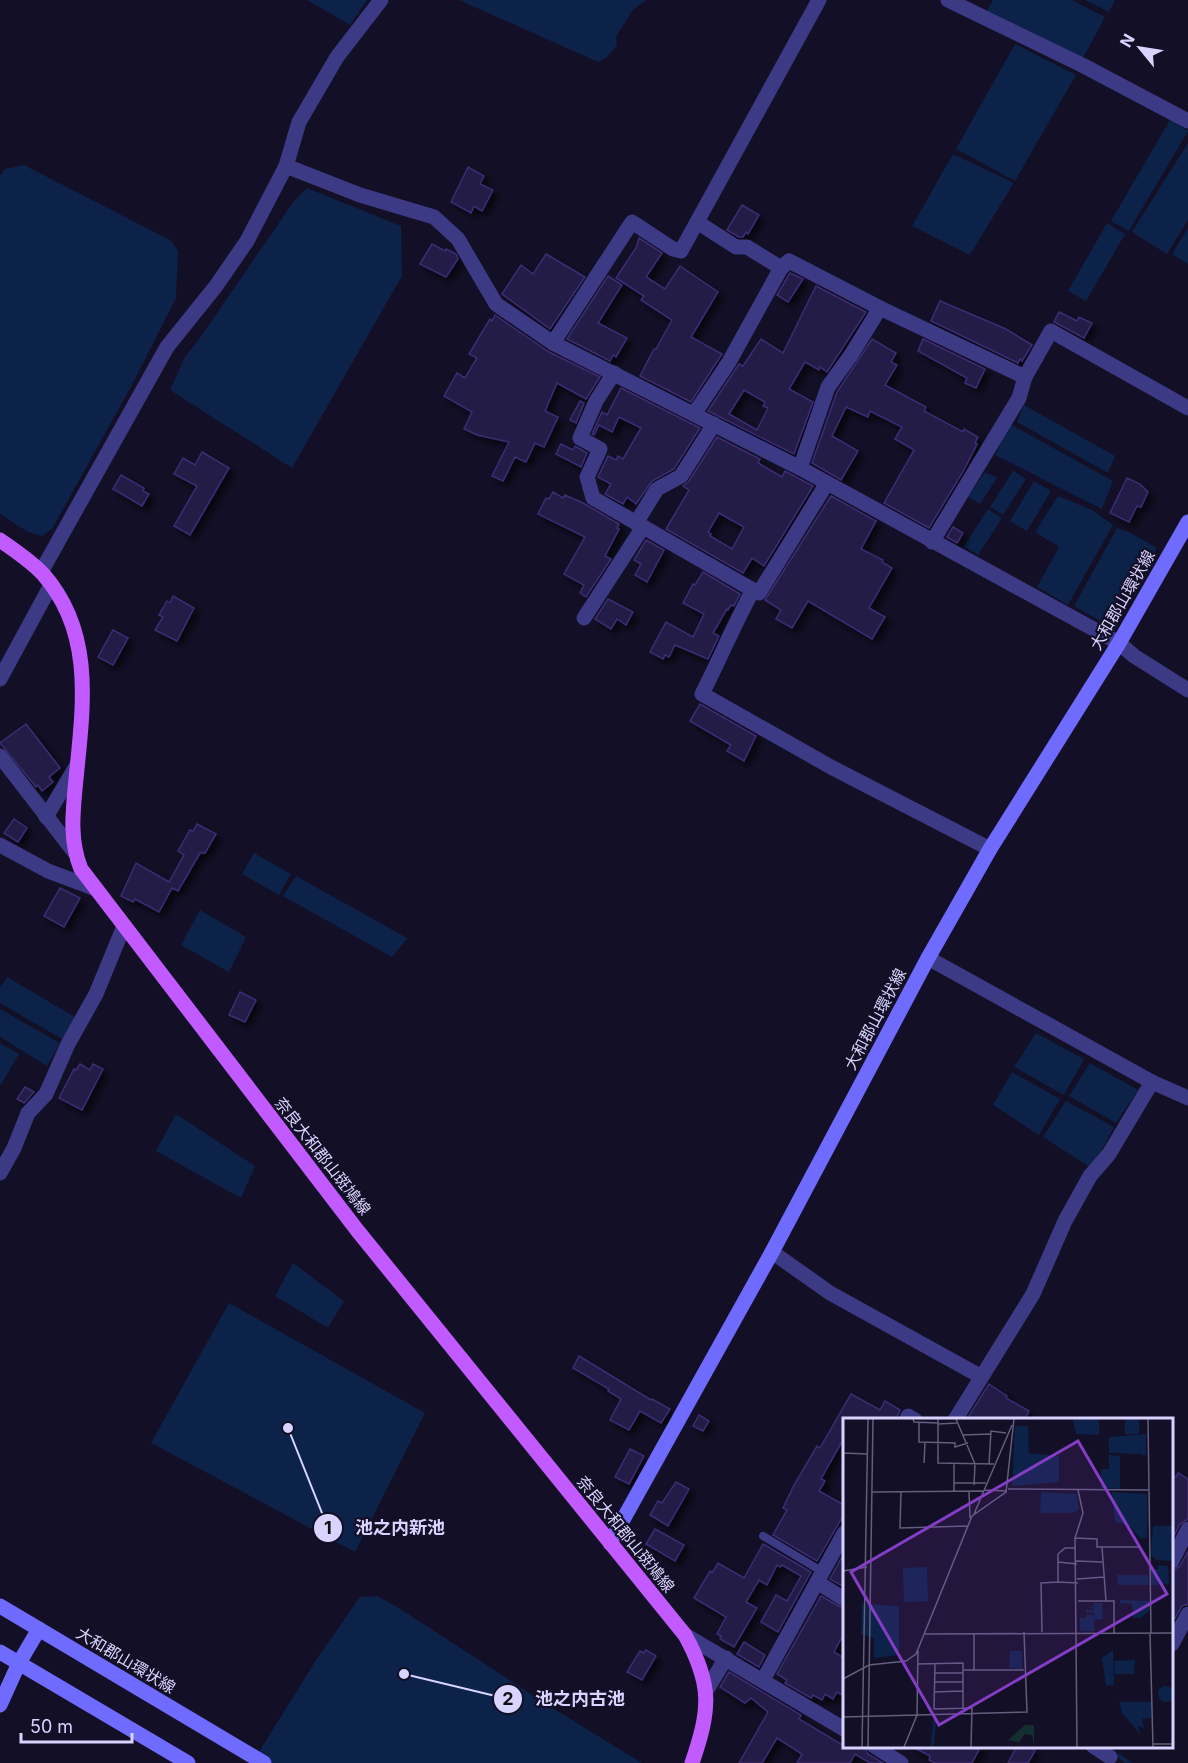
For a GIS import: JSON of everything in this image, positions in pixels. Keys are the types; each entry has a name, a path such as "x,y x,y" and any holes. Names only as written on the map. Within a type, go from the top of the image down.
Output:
{"main road":[{"name":"大和郡山環状線","path":"610,1543 772,1252 928,958 990,849 1119,643 1188,522"},
{"name":"奈良大和郡山斑鳩線","path":"0,540 41,572 51,585 64,605 79,649 83,675 82,712 73,810 75,853 81,869 357,1230 686,1635 697,1656 706,1691 704,1724 693,1763"},
{"name":"大和郡山環状線","path":"0,1606 259,1760"},
{"path":"0,1705 19,1663 39,1629"},
{"path":"0,1652 188,1763"}],"street":[{"path":"41,572 167,347 216,286 247,241 286,166 299,122 337,57 381,0"},
{"path":"554,343 632,222 673,249 681,251 819,0"},
{"path":"948,0 1084,66 1188,121"},
{"path":"286,166 360,195 434,217 458,239 496,304 554,343 800,468 1119,643 1134,656 1188,690"},
{"path":"697,222 736,247 747,247 781,268"},
{"path":"694,414 729,362 781,268 789,261 880,308 1024,376"},
{"path":"800,468 828,387 852,355 880,308"},
{"path":"932,542 1019,398 1024,376 1052,331 1188,408"},
{"path":"614,374 596,401 580,438 600,449 587,477 593,498 753,590 759,593 826,483"},
{"path":"584,618 640,525 657,489 681,476 714,424"},
{"path":"0,679 51,585"},
{"path":"753,590 733,625 723,653 702,694 831,767 990,849"},
{"path":"0,756 75,853"},
{"path":"46,817 77,765"},
{"path":"0,845 48,871 96,889"},
{"path":"0,1173 14,1148 28,1113 45,1094 68,1044 96,994 124,926"},
{"path":"928,958 1152,1082 1188,1098"},
{"path":"956,1418 1033,1294 1065,1221 1090,1176 1108,1154 1152,1082"},
{"path":"772,1252 830,1293 980,1376"},
{"path":"1173,1559 1188,1529"},
{"path":"763,1680 843,1535"},
{"path":"820,1577 843,1598"},
{"path":"1173,1642 1188,1614"},
{"path":"686,1635 843,1728"},
{"path":"706,1691 726,1658"},
{"path":"877,1748 901,1763"},
{"path":"1097,1748 1111,1755"}],"lane":[{"path":"763,1536 820,1577"}],"water":[{"path":"307,0 367,0 350,25"},
{"path":"459,0 646,0 633,10 616,37 617,45 606,58 598,62"},
{"path":"993,0 1072,0 1105,17 1083,58 987,11"},
{"path":"1085,0 1115,0 1109,12"},
{"path":"1015,44 1076,75 1015,181 956,149"},
{"path":"1170,120 1188,131 1129,231 1111,221"},
{"path":"1188,143 1188,220 1167,254 1132,232"},
{"path":"953,154 1013,184 970,255 912,226"},
{"path":"24,165 170,240 178,251 176,298 133,383 52,529 42,536 28,532 0,514 0,176 5,169"},
{"path":"307,188 401,226 402,276 292,468 170,390 185,357 294,201"},
{"path":"1107,223 1125,234 1086,301 1068,291"},
{"path":"1188,228 1188,264 1172,254"},
{"path":"1024,405 1115,456 1108,473 1017,422"},
{"path":"1010,424 1113,481 1102,509 995,455"},
{"path":"1013,471 1026,479 1003,515 990,507"},
{"path":"985,472 997,478 980,504 968,497"},
{"path":"1034,481 1051,491 1027,531 1010,521"},
{"path":"1058,496 1092,510 1113,525 1068,605 1037,587 1059,547 1035,532"},
{"path":"988,509 1002,518 978,555 964,546"},
{"path":"1117,528 1157,548 1112,626 1109,626 1074,606"},
{"path":"254,853 291,874 279,895 242,874"},
{"path":"296,876 407,939 392,957 283,896"},
{"path":"200,910 246,937 229,972 181,945"},
{"path":"7,977 75,1017 62,1039 0,1003 0,988"},
{"path":"0,1009 60,1043 47,1066 0,1037"},
{"path":"1036,1033 1084,1059 1064,1095 1014,1067"},
{"path":"0,1043 19,1054 0,1086"},
{"path":"1090,1063 1138,1090 1116,1123 1069,1096"},
{"path":"1012,1072 1060,1099 1039,1135 993,1105"},
{"path":"1066,1101 1114,1127 1100,1153 1088,1166 1043,1137"},
{"path":"176,1114 255,1166 241,1198 156,1151"},
{"path":"293,1263 344,1301 328,1328 275,1296"},
{"path":"229,1303 425,1413 355,1552 151,1443"},
{"path":"377,1596 642,1763 252,1763 318,1657 360,1597"}],"building":[{"path":"468,167 484,176 480,184 493,190 482,211 474,206 471,213 451,202"},
{"path":"742,205 759,215 748,234 746,232 743,237 739,237 727,230"},
{"path":"639,238 662,253 646,277 665,289 680,266 718,292 691,337 722,354 691,402 640,376 672,320 641,300 644,296 616,278 636,248"},
{"path":"432,244 456,254 458,259 446,277 420,264"},
{"path":"546,254 585,277 550,329 502,294 521,265 533,274"},
{"path":"790,273 803,279 788,302 777,295"},
{"path":"608,276 622,285 598,323 627,338 616,357 613,355 610,361 567,339"},
{"path":"816,286 866,312 827,372 805,362 789,389 813,402 794,454 708,411 739,364 743,366 761,339 783,353","holes":["744,390 765,402 763,406 768,408 757,430 729,414"]},
{"path":"940,301 1006,329 1032,345 1022,361 1020,359 1018,363 931,321"},
{"path":"1059,312 1077,321 1079,317 1092,323 1084,338 1054,322"},
{"path":"495,315 549,352 600,377 586,399 557,383 545,411 558,417 544,447 535,443 526,462 515,457 503,481 492,476 509,442 477,435 464,429 472,412 444,396 457,373 465,378 477,358 469,354 490,319 492,321"},
{"path":"872,339 896,353 891,362 897,365 885,385 926,407 924,411 963,432 964,429 978,437 975,443 977,444 964,470 929,528 884,503 914,450 895,439 902,427 870,411 868,417 846,407 832,436 858,451 841,480 812,463 837,392"},
{"path":"923,339 985,369 976,388 965,383 967,378 918,351"},
{"path":"621,388 700,428 674,469 652,481 636,504 627,497 623,504 605,494 611,484 598,477 608,456 616,460 618,456 623,459 641,428 619,417 612,432 599,425 594,435 592,434 602,412 607,415"},
{"path":"580,401 584,403 576,423 570,420"},
{"path":"717,437 760,459 758,463 782,477 785,471 813,486 764,566 752,558 743,573 666,529 689,490 683,486 689,481","holes":["719,513 744,527 732,549 710,536 708,532"]},
{"path":"561,444 573,450 575,446 587,453 581,467 556,454"},
{"path":"202,452 229,468 190,535 174,526 197,486 174,474 183,458 195,465"},
{"path":"121,475 144,488 143,491 149,494 142,506 113,489"},
{"path":"1127,478 1140,484 1148,492 1141,507 1137,506 1129,522 1110,513"},
{"path":"553,492 563,498 565,495 583,503 619,524 617,528 619,529 605,556 611,559 586,597 580,593 584,585 564,574 585,537 538,514 546,498 549,499"},
{"path":"831,496 876,521 861,549 883,560 882,562 892,568 869,608 885,617 872,639 808,601 792,628 776,619 781,610 765,600"},
{"path":"953,527 963,533 957,543 947,537"},
{"path":"646,540 664,550 647,582 635,575 641,564 634,560"},
{"path":"703,572 740,594 734,606 731,605 727,609 713,633 719,636 708,659 675,645 669,657 665,655 663,659 650,652 666,622 693,637 704,614 683,603 693,584 695,585"},
{"path":"173,596 194,608 177,641 155,630 163,617 159,615 167,601 170,603"},
{"path":"608,599 633,612 626,625 617,619 611,629 595,619"},
{"path":"113,630 128,638 113,665 98,657"},
{"path":"700,704 756,736 744,761 727,751 731,745 690,721"},
{"path":"26,724 60,768 49,777 53,782 42,791 38,785 36,787 0,743"},
{"path":"14,819 27,828 18,842 4,833"},
{"path":"197,824 216,834 205,853 200,853 178,891 172,888 159,912 135,899 133,902 121,896 136,863 169,882 184,855 178,851 190,830 193,831"},
{"path":"60,888 80,898 64,927 44,916"},
{"path":"240,992 256,1000 245,1022 229,1015"},
{"path":"80,1064 90,1070 93,1064 103,1069 82,1110 59,1098 74,1069 76,1070"},
{"path":"25,1087 34,1092 24,1103 17,1099"},
{"path":"579,1356 670,1409 661,1423 640,1411 629,1430 610,1420 621,1399 608,1391 609,1389 573,1368"},
{"path":"989,1384 1007,1396 1006,1398 1029,1411 1026,1418 968,1418"},
{"path":"851,1394 880,1410 885,1401 900,1410 896,1418 843,1418 843,1440 821,1479 825,1481 819,1491 843,1504 843,1516 817,1561 773,1535 787,1510 783,1508 794,1485 817,1446 820,1448"},
{"path":"699,1415 709,1421 703,1431 693,1426"},
{"path":"630,1449 644,1456 629,1484 615,1477"},
{"path":"1178,1473 1188,1479 1188,1519 1180,1524 1173,1538 1173,1475 1176,1477"},
{"path":"676,1482 689,1489 668,1526 650,1515 658,1501 662,1503"},
{"path":"655,1529 684,1545 675,1561 646,1544"},
{"path":"763,1544 811,1572 778,1632 761,1622 776,1595 787,1601 801,1576 782,1565 780,1567 777,1565 767,1585 759,1580 746,1602 757,1608 734,1647 720,1639 721,1636 717,1634 726,1617 694,1598 710,1571 712,1573 718,1563 744,1578"},
{"path":"1188,1551 1188,1604 1182,1606 1175,1618 1173,1617 1173,1570 1180,1566"},
{"path":"843,1555 843,1586 830,1579"},
{"path":"821,1596 843,1608 843,1635 834,1652 843,1657 843,1695 837,1692 833,1699 825,1694 822,1700 813,1695 811,1698 785,1683 787,1680 777,1674"},
{"path":"744,1642 765,1655 759,1667 737,1654"},
{"path":"646,1650 656,1656 642,1680 627,1672 640,1651 644,1653"},
{"path":"729,1672 801,1715 799,1719 843,1745 843,1748 865,1748 868,1754 883,1763 870,1763 855,1754 850,1763 797,1763 802,1754 777,1738 762,1763 739,1763 768,1712 751,1698 745,1703 720,1687"},
{"path":"915,1748 980,1748 972,1763 935,1763 929,1760 930,1756"},
{"path":"1016,1748 1031,1748 1035,1751 1028,1763 1008,1763"}],"waterway":[{"path":"1119,1756 1129,1763"}],"place":[{"name":"池之内新池","path":"288,1428"},
{"name":"池之内古池","path":"404,1674"}]}
